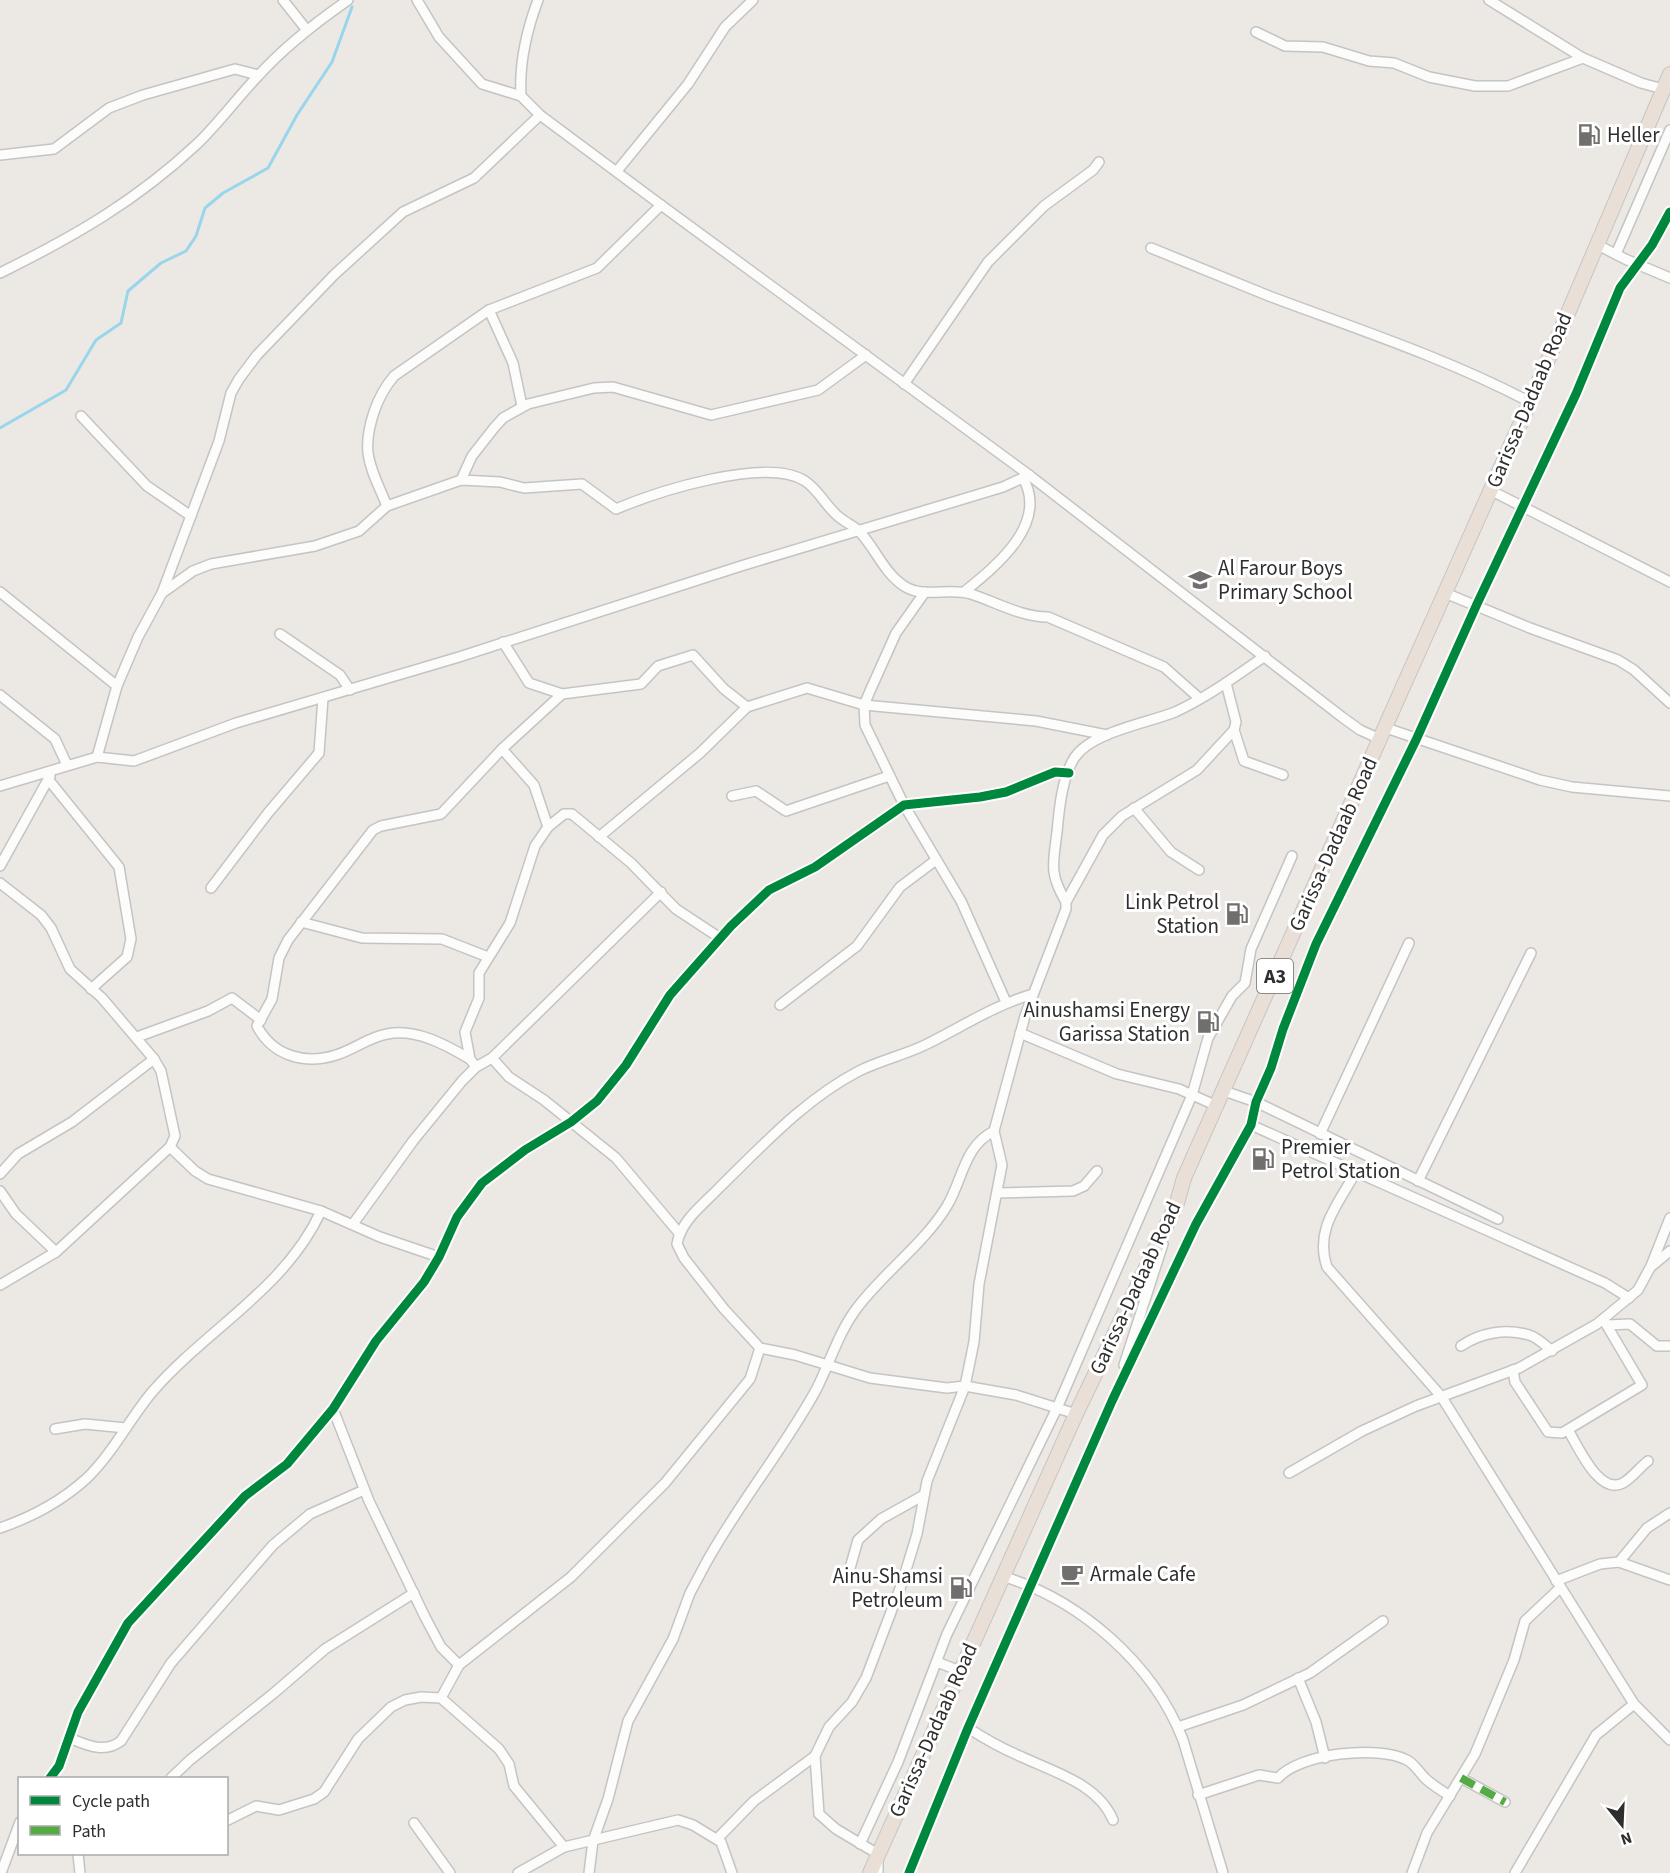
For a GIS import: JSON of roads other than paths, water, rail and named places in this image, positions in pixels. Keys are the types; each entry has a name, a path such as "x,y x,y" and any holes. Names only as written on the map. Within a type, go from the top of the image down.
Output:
{"highway":[{"name":"Garissa-Dadaab Road","path":"870,1873 1076,1414 1177,1203 1184,1178 1530,402 1670,74"}],"street":[{"path":"283,0 306,29"},
{"path":"0,273 101,219 151,185 199,142 258,75 306,29 348,0"},
{"path":"417,0 439,37 482,84 521,96 540,115 866,355 1360,730 1416,740 1540,780 1572,787 1670,796"},
{"path":"521,96 519,74 538,0"},
{"path":"617,171 688,84 725,27 753,0"},
{"path":"1489,0 1583,58 1641,83 1663,89"},
{"path":"1256,32 1285,46 1323,47 1369,61 1394,63 1429,77 1474,86 1508,86 1583,58"},
{"path":"0,155 54,149 109,108 143,95 235,69 258,75"},
{"path":"97,757 117,686 138,636 162,593 219,441 231,393 257,355 334,275 403,212 474,178 540,115"},
{"path":"1616,254 1670,130"},
{"path":"904,384 988,262 1044,206 1094,170 1099,162"},
{"path":"387,506 367,456 366,438 382,390 394,376 489,310 597,268 661,206"},
{"path":"909,1873 968,1728 1112,1401 1196,1224 1251,1125 1256,1102 1271,1068 1283,1029 1316,944 1416,740 1576,394 1620,288 1652,245 1670,212"},
{"path":"1596,244 1670,278"},
{"path":"1151,248 1270,296 1401,343 1483,377 1530,402"},
{"path":"489,310 513,363 522,406"},
{"path":"461,480 476,450 494,428 503,418 522,406 594,388 613,387 711,415 818,390 866,355"},
{"path":"81,416 147,486 191,516"},
{"path":"162,593 193,571 211,564 315,546 360,531 387,506 461,480 500,482 524,488 582,484 616,508 733,474 769,472 804,480 838,517 858,530 886,569 903,586 925,592 964,592 1032,617 1048,617 1137,653 1164,667 1200,698"},
{"path":"0,786 97,757 134,761 236,723 350,690 858,530 1003,487 1026,476"},
{"path":"964,592 1008,553 1023,531 1031,496 1026,476"},
{"path":"1490,490 1524,505 1640,571 1670,582"},
{"path":"0,592 117,686"},
{"path":"925,592 896,633 864,705 866,731 904,805 960,901 1006,1002"},
{"path":"1445,592 1530,628 1618,660 1634,670 1670,703"},
{"path":"280,634 340,675 350,690"},
{"path":"503,642 529,683 562,694 637,685 658,666 693,655 724,689 747,706"},
{"path":"717,1839 754,1801 815,1756 829,1727 852,1702 866,1678 902,1583 917,1534 927,1481 965,1386 971,1362 979,1284 1002,1165 994,1131 1020,1034 1066,909 1066,902 1053,876 1058,817 1069,773 1076,756 1107,735 1175,711 1200,698 1264,656"},
{"path":"1066,902 1103,835 1134,808 1197,770 1234,730 1236,722 1226,682"},
{"path":"599,837 700,753 747,706 807,688 864,705 1036,721 1107,735"},
{"path":"476,1067 470,1059 431,1039 391,1033 336,1056 294,1058 283,1053 264,1037 257,1026 272,999 279,958 301,922 373,830 381,825 441,814 502,749 562,694"},
{"path":"0,696 55,739 68,765"},
{"path":"211,888 268,813 319,753 323,698"},
{"path":"1234,730 1244,761 1283,776"},
{"path":"502,749 534,785 548,827"},
{"path":"0,866 54,769"},
{"path":"51,1777 59,1766 78,1712 128,1623 245,1496 287,1464 333,1409 359,1366 424,1282 440,1257 457,1217 482,1182 525,1150 571,1122 597,1101 618,1077 659,1009 720,938 769,890 815,867 904,805 989,796 1006,792 1055,772 1069,773"},
{"path":"732,796 756,791 786,811 889,776"},
{"path":"48,779 119,867 131,939 127,957 91,989"},
{"path":"1134,808 1171,852 1199,870"},
{"path":"470,1059 465,1029 479,998 479,973 510,923 526,868 548,827 564,814 573,814 661,892 676,909 720,938"},
{"path":"860,1844 898,1762 947,1634 1057,1408 1192,1095 1208,1038 1232,996 1245,983 1251,949 1292,856"},
{"path":"780,1005 857,946 900,887 936,860"},
{"path":"0,883 40,915 51,928 70,969 137,1037 154,1059 160,1071 176,1136 170,1147 56,1252 0,1284"},
{"path":"353,1224 412,1141 476,1067 492,1058 661,892"},
{"path":"301,922 362,938 442,939 488,957"},
{"path":"1320,1134 1409,943"},
{"path":"1418,1181 1531,953"},
{"path":"1033,994 1006,1002 924,1046 861,1070 802,1109 684,1224 677,1244 684,1258 724,1309 759,1348 795,1355 870,1378 926,1386 965,1386 1016,1395 1076,1414"},
{"path":"137,1037 208,1011 231,998 261,1020"},
{"path":"1020,1034 1117,1074 1192,1095 1217,1106"},
{"path":"492,1058 509,1077 534,1093 616,1158 679,1233"},
{"path":"0,1174 18,1154 72,1122 154,1059"},
{"path":"1224,1090 1256,1102 1498,1219"},
{"path":"1251,1125 1357,1170 1605,1283 1629,1299"},
{"path":"589,1873 593,1841 608,1799 628,1721 673,1639 690,1593 721,1535 817,1388 856,1309 927,1234 947,1205 973,1147 980,1138 994,1131"},
{"path":"170,1147 195,1171 208,1179 321,1211 380,1237 440,1257"},
{"path":"1357,1170 1322,1232 1323,1256 1327,1267 1441,1396 1634,1704 1670,1740"},
{"path":"998,1193 1073,1191 1084,1186 1097,1171"},
{"path":"0,1191 16,1214 56,1252"},
{"path":"1112,1401 1177,1203"},
{"path":"0,1528 22,1521 57,1502 88,1477 152,1391 185,1358 243,1308 287,1264 312,1230 321,1211"},
{"path":"1289,1473 1362,1431 1441,1396 1513,1370 1605,1322 1638,1290 1651,1266 1670,1218"},
{"path":"1651,1266 1670,1251"},
{"path":"1605,1322 1630,1324 1658,1346 1670,1346"},
{"path":"1513,1370 1515,1382 1548,1432 1562,1433 1568,1430 1642,1385 1605,1322"},
{"path":"1461,1346 1474,1337 1497,1332 1530,1335 1552,1351"},
{"path":"441,1698 459,1665 571,1576 638,1512 750,1379 759,1348"},
{"path":"333,1409 364,1490 414,1593 441,1647 459,1665"},
{"path":"55,1429 85,1424 126,1428"},
{"path":"1568,1430 1596,1477 1612,1485 1623,1483 1648,1461"},
{"path":"69,1738 99,1748 116,1745 121,1741 171,1663 273,1545 310,1515 364,1490"},
{"path":"849,1568 858,1539 881,1519 924,1495"},
{"path":"1619,1562 1647,1528 1670,1513"},
{"path":"1412,1873 1427,1833 1475,1754 1514,1660 1525,1621 1558,1585 1600,1564 1619,1562 1670,1580"},
{"path":"1002,1576 1032,1585 1102,1630 1156,1692 1178,1727 1223,1873"},
{"path":"173,1777 190,1760 325,1649 414,1593"},
{"path":"1178,1727 1243,1705 1298,1678 1325,1663 1383,1621"},
{"path":"937,1662 960,1671"},
{"path":"1298,1678 1316,1722 1325,1758"},
{"path":"228,1820 256,1806 279,1810 314,1799 324,1792 358,1739 391,1707 405,1700 421,1697 441,1698 499,1749 509,1764 514,1786 564,1846"},
{"path":"1515,1873 1596,1735 1634,1704"},
{"path":"968,1728 997,1746 1071,1779 1090,1791 1101,1800 1113,1820"},
{"path":"1198,1795 1258,1775 1278,1778 1297,1764 1360,1752 1390,1753 1410,1760 1427,1780 1450,1796"},
{"path":"815,1756 819,1814 860,1844 878,1854 878,1873"},
{"path":"59,1766 62,1777"},
{"path":"1461,1778 1505,1802"},
{"path":"518,1873 564,1846 678,1820 693,1825 724,1845 732,1873"},
{"path":"414,1823 450,1873"},
{"path":"1,1873 18,1827"},
{"path":"80,1855 80,1873"}],"waterway":[{"path":"0,428 66,390 96,340 121,323 128,291 161,263 186,251 196,236 205,208 223,193 268,168 297,115 332,62 352,7"}],"place":[{"name":"Heller","path":"1589,135"},
{"name":"Al Farour Boys Primary School","path":"1200,580"},
{"name":"Link Petrol Station","path":"1237,914"},
{"name":"Ainushamsi Energy Garissa Station","path":"1208,1022"},
{"name":"Premier Petrol Station","path":"1263,1159"},
{"name":"Armale Cafe","path":"1072,1574"},
{"name":"Ainu-Shamsi Petroleum","path":"961,1588"}]}
